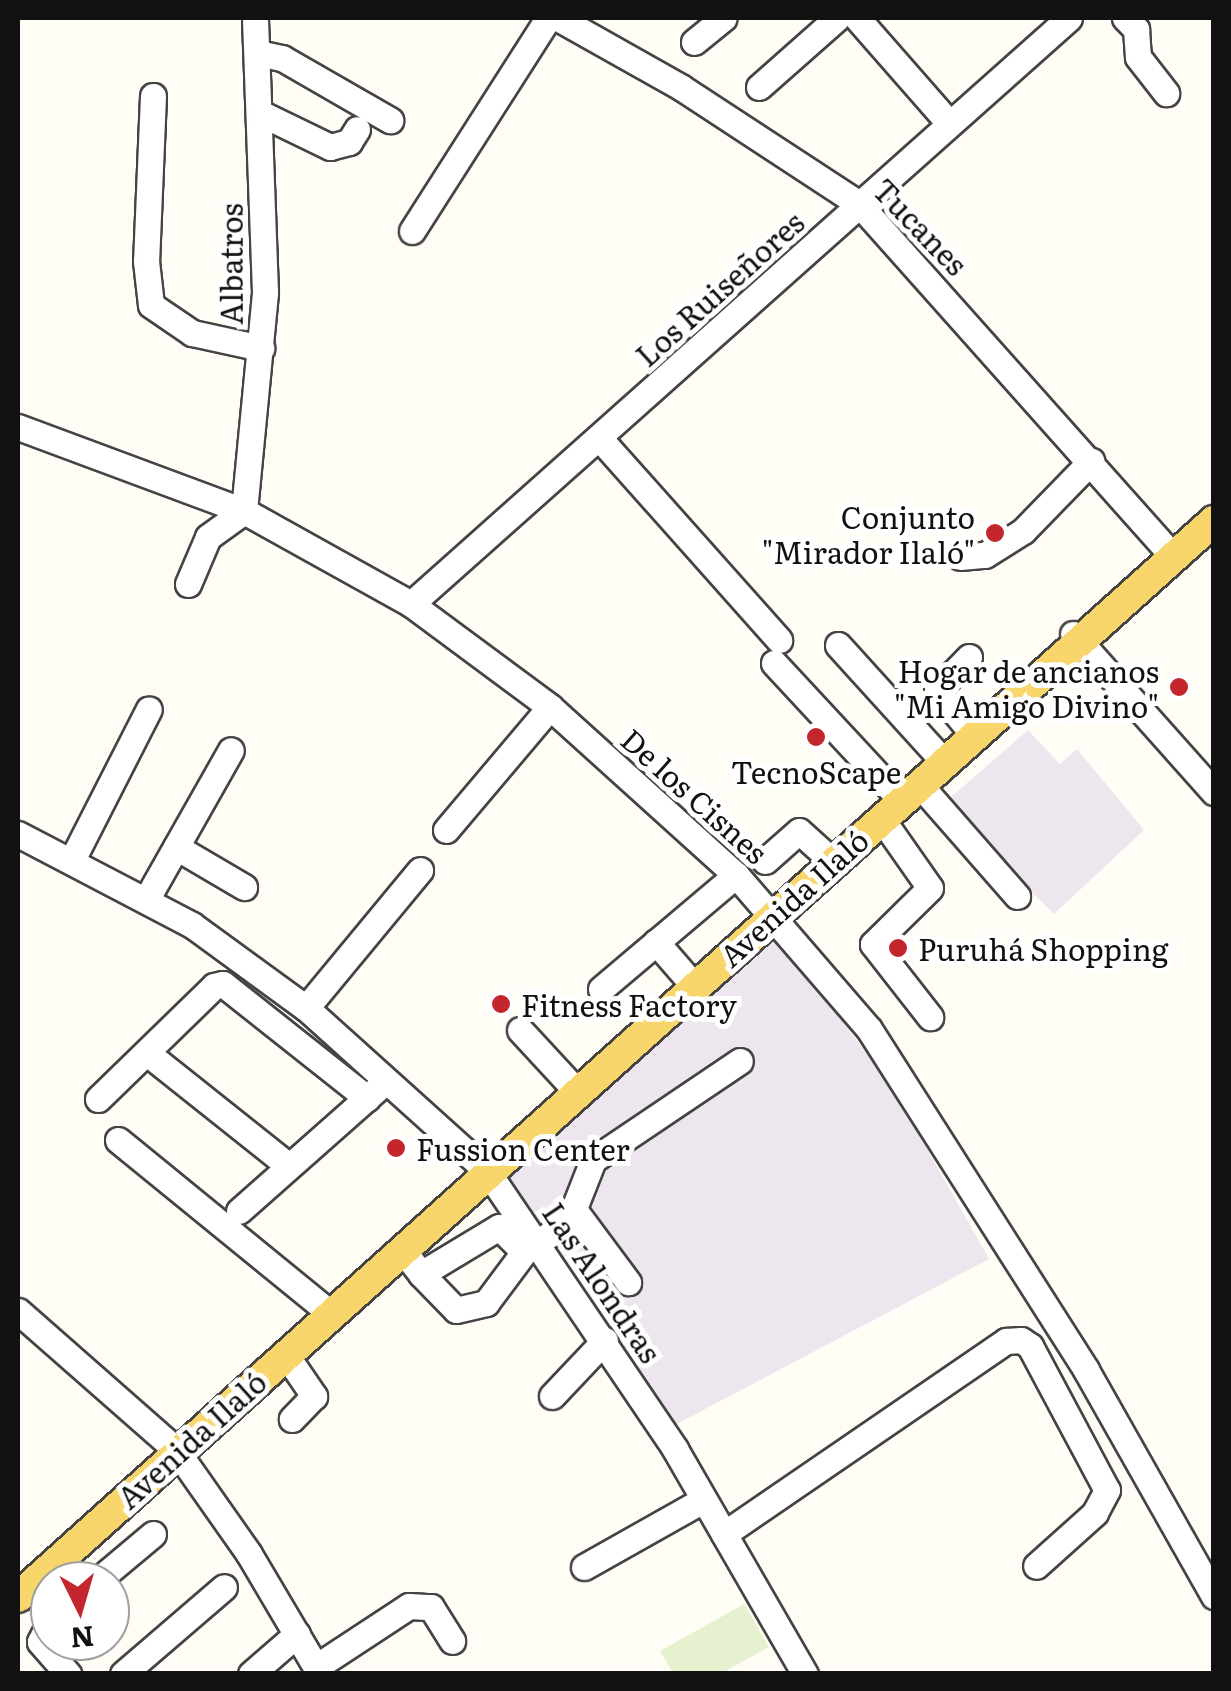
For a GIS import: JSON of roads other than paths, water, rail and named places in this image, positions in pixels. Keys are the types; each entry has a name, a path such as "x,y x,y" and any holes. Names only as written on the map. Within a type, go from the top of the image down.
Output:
{"main road":[{"name":"Avenida Ilaló","path":"18,1596 323,1308 898,798 1170,554 1214,509"},
{"name":"Avenida Ilaló","path":"1170,554 1214,521"},
{"name":"Avenida Ilaló","path":"18,1580 286,1356 571,1085 771,911 827,856 898,798 937,754 1076,638"}],"street":[{"name":"Albatros","path":"244,511 262,348 256,18"},
{"path":"412,231 548,18"},
{"name":"Tucanes","path":"558,18 682,88 859,204 1170,554"},
{"path":"694,42 724,18"},
{"path":"760,87 837,18"},
{"path":"856,18 949,122"},
{"name":"Los Ruiseñores","path":"412,604 601,440 949,122 1069,18"},
{"path":"1125,18 1136,29 1138,57 1166,93"},
{"path":"258,54 282,58 390,120"},
{"path":"154,96 146,261 151,305 192,334 262,348"},
{"path":"260,113 330,147 348,142 357,129"},
{"name":"De los Cisnes","path":"18,428 244,511 412,604 550,707 736,875 869,1029 996,1226 1214,1596"},
{"path":"601,440 898,798 1017,896"},
{"path":"960,557 985,555 1024,531 1090,461"},
{"path":"188,584 208,538 244,511"},
{"path":"1076,638 1214,792"},
{"path":"838,644 937,754"},
{"path":"968,728 936,690 969,657"},
{"path":"446,830 550,707"},
{"path":"72,860 149,710"},
{"path":"146,900 232,750"},
{"path":"898,798 930,888 873,944 930,1016"},
{"path":"765,861 797,831 827,856"},
{"name":"Las Alondras","path":"18,834 192,925 306,1008 484,1168 530,1247 605,1340 806,1674"},
{"path":"176,847 244,887"},
{"path":"306,1008 420,870"},
{"path":"601,989 736,875"},
{"path":"656,942 688,980"},
{"path":"98,1099 223,984 366,1098"},
{"path":"520,1030 571,1085"},
{"path":"146,1053 290,1166"},
{"path":"402,1249 443,1300 474,1310 496,1294 530,1247 576,1212 593,1160 740,1061"},
{"path":"239,1211 387,1080"},
{"path":"118,1140 323,1308"},
{"path":"576,1212 628,1282"},
{"path":"422,1274 488,1228 499,1226 530,1247"},
{"path":"18,1310 173,1447 318,1670 409,1606 432,1607 452,1641"},
{"path":"552,1396 605,1340"},
{"path":"724,1534 1006,1341 1021,1340 1030,1346 1108,1490 1095,1513 1036,1566"},
{"path":"286,1356 314,1396 292,1419"},
{"path":"584,1567 703,1500"},
{"path":"121,1561 153,1534"},
{"path":"123,1674 224,1587"},
{"path":"251,1674 297,1634"}],"place":[{"name":"Conjunto \"Mirador Ilaló\"","path":"995,533"},
{"name":"Hogar de ancianos \"Mi Amigo Divino\"","path":"1179,687"},
{"name":"TecnoScape","path":"816,737"},
{"name":"Puruhá Shopping","path":"898,948"},
{"name":"Fitness Factory","path":"501,1004"},
{"name":"Fussion Center","path":"396,1148"}]}
